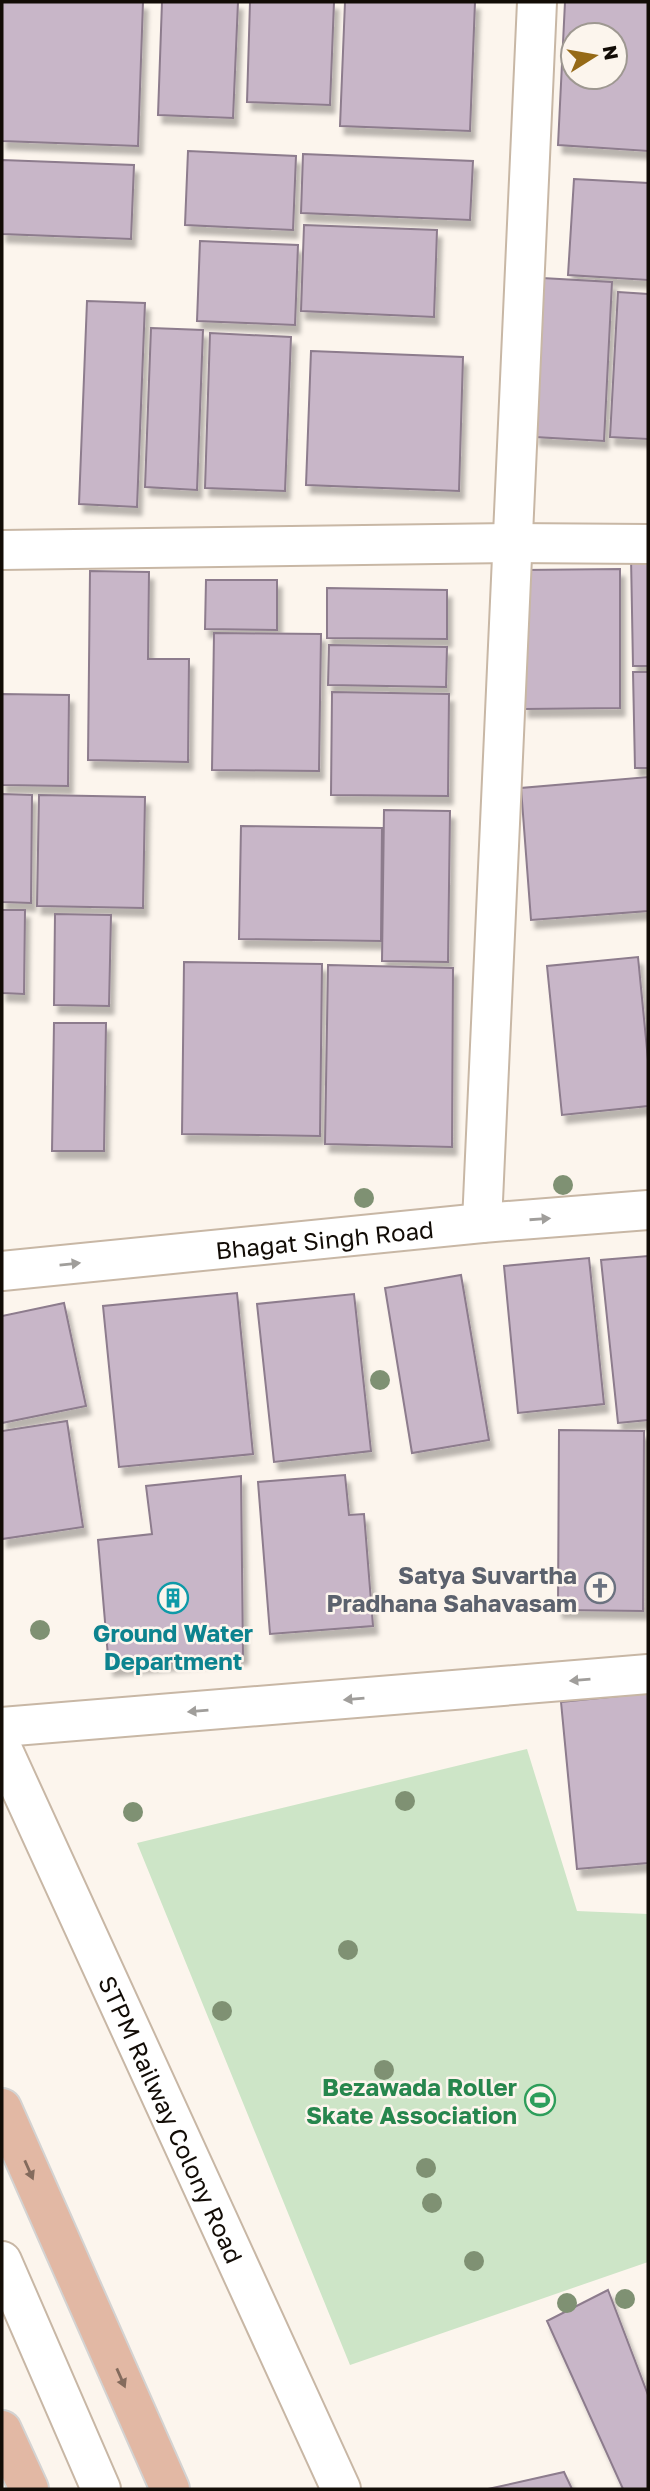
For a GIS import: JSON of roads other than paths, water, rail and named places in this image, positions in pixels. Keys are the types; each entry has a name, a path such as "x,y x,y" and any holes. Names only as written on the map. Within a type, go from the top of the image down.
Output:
{"main road":[{"path":"2,2108 170,2489"},
{"path":"2,2430 29,2489"}],"street":[{"path":"482,1223 537,2"},
{"path":"2,550 511,543 648,544"},
{"name":"Bhagat Singh Road","path":"2,1271 482,1223 648,1210"},
{"path":"2,1727 648,1674"},
{"name":"STPM Railway Colony Road","path":"2,1748 341,2489"},
{"path":"2,2261 101,2489"}],"place":[{"name":"Satya Suvartha Pradhana Sahavasam","path":"600,1588"},
{"name":"Ground Water Department","path":"173,1598"},
{"name":"Bezawada Roller Skate Association","path":"540,2100"}]}
